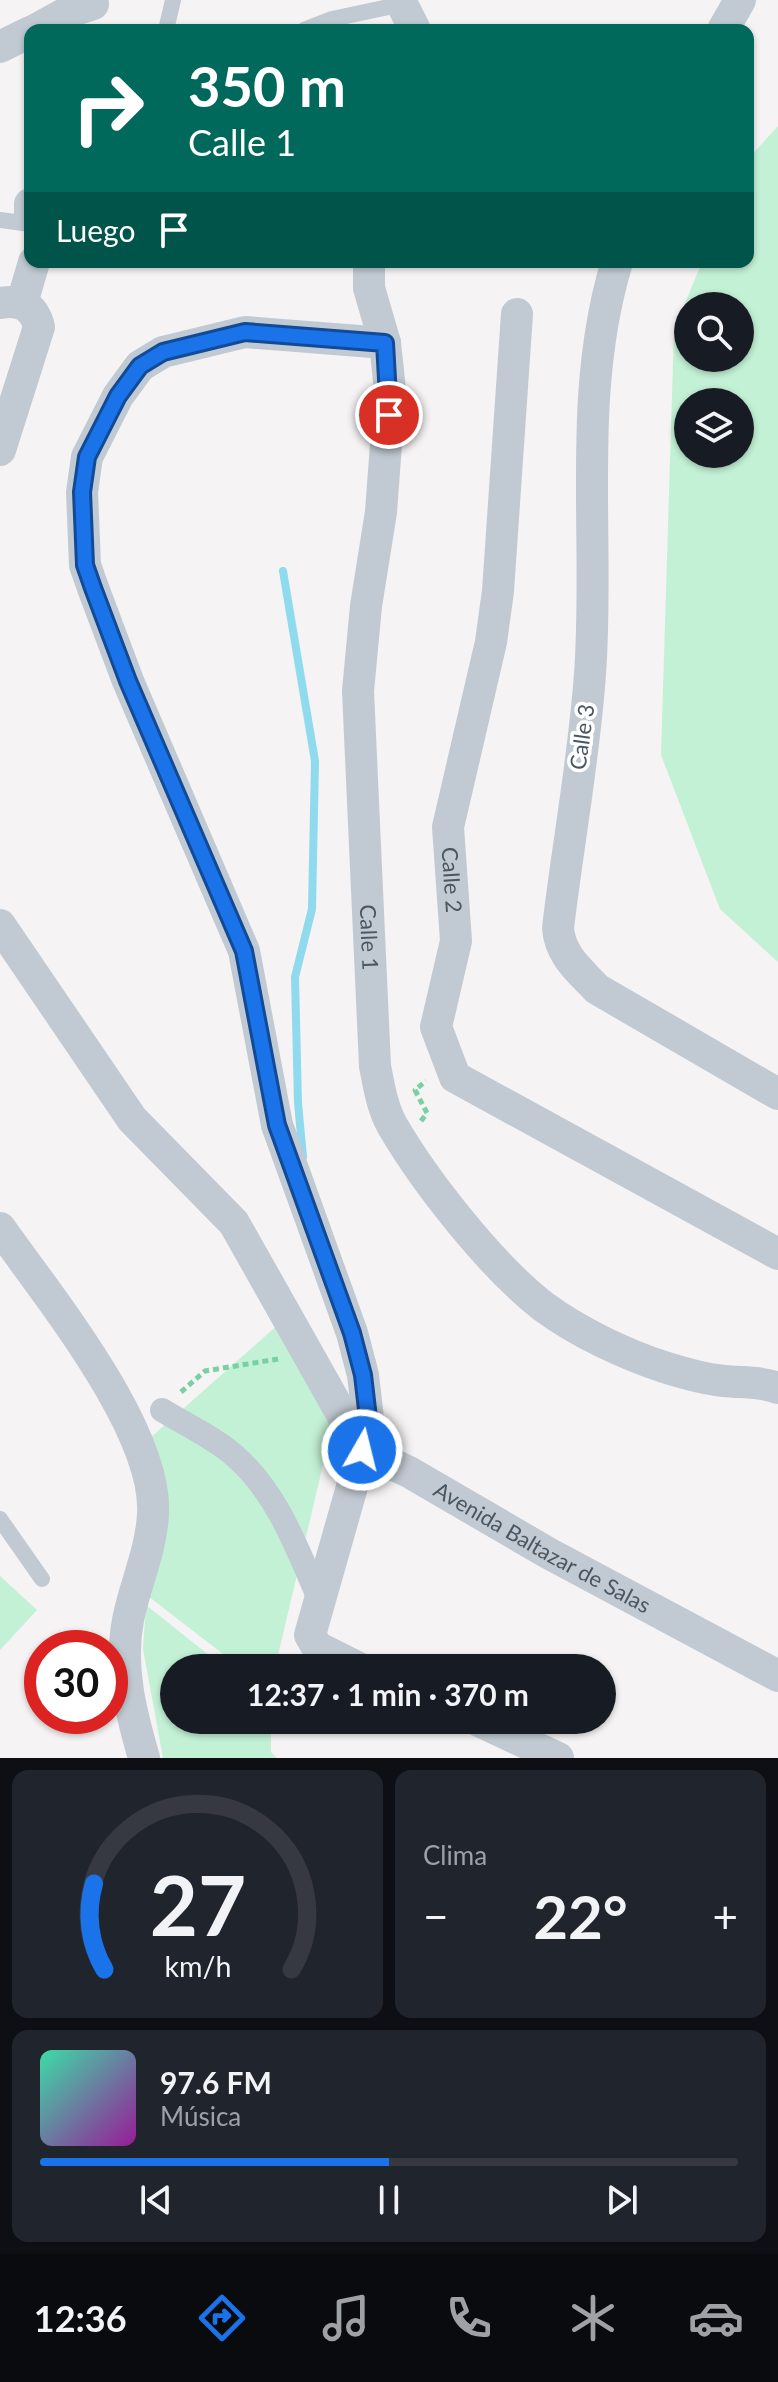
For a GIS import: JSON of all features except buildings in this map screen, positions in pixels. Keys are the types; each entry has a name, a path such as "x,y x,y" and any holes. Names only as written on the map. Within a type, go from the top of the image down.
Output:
{"street":[{"path":"726,24 740,0"},
{"path":"45,24 66,13 91,11"},
{"path":"0,47 24,35"},
{"path":"0,450 38,337 37,319 11,303 31,268"},
{"name":"Calle 1","path":"369,268 373,311 385,343 390,390 388,440 366,606 359,729 375,1066 384,1106 403,1139 505,1273 546,1308 582,1330 663,1367 721,1381 778,1388"},
{"name":"Calle 3","path":"616,268 597,378 591,457 590,675 559,914 559,944 597,989 778,1094"},
{"name":"Calle 2","path":"451,1067 436,1027 456,941 448,827 491,642 498,591 517,314"},
{"path":"333,1654 312,1643 311,1627 362,1450 368,1418 363,1375 352,1333 277,1125 244,951 128,681 85,565 82,492 87,457 118,396 140,366 163,352 245,332 385,343"},
{"path":"0,925 132,1119 234,1223 362,1450"},
{"path":"451,1067 455,1077 778,1254"},
{"path":"0,1228 115,1392 142,1455 154,1511 146,1567 128,1620 124,1672 144,1758"},
{"path":"162,1410 235,1456 262,1487 287,1526 320,1601"},
{"name":"Avenida Baltazar de Salas","path":"362,1450 409,1472 548,1553 778,1676"},
{"path":"507,1734 558,1758"}],"lane":[{"path":"167,24 173,0"},
{"path":"319,24 332,19 406,11"},
{"path":"0,220 24,223"},
{"path":"0,1519 42,1579"}],"path":[{"path":"403,1139 427,1113 415,1090 451,1067"},
{"path":"162,1410 205,1371 306,1354"}],"green space":[{"path":"778,126 778,962 720,909 661,755 674,330 674,372 754,372 754,292 690,292 700,268 754,268 754,152"},
{"path":"288,1316 339,1397 278,1654 223,1654 148,1596 150,1438"},
{"path":"0,1576 37,1610 0,1650"},
{"path":"146,1605 207,1654 160,1654 160,1734 271,1734 271,1752 277,1758 163,1758 143,1649"}],"waterway":[{"path":"283,571 315,761 312,909 295,977 298,1103 303,1157"}],"route":[{"path":"362,1450 368,1418 363,1375 352,1333 277,1125 244,951 128,681 93,588 85,565 82,492 87,457 101,426 140,366 163,352 207,340 245,332 385,343 389,368 389,415"}]}
